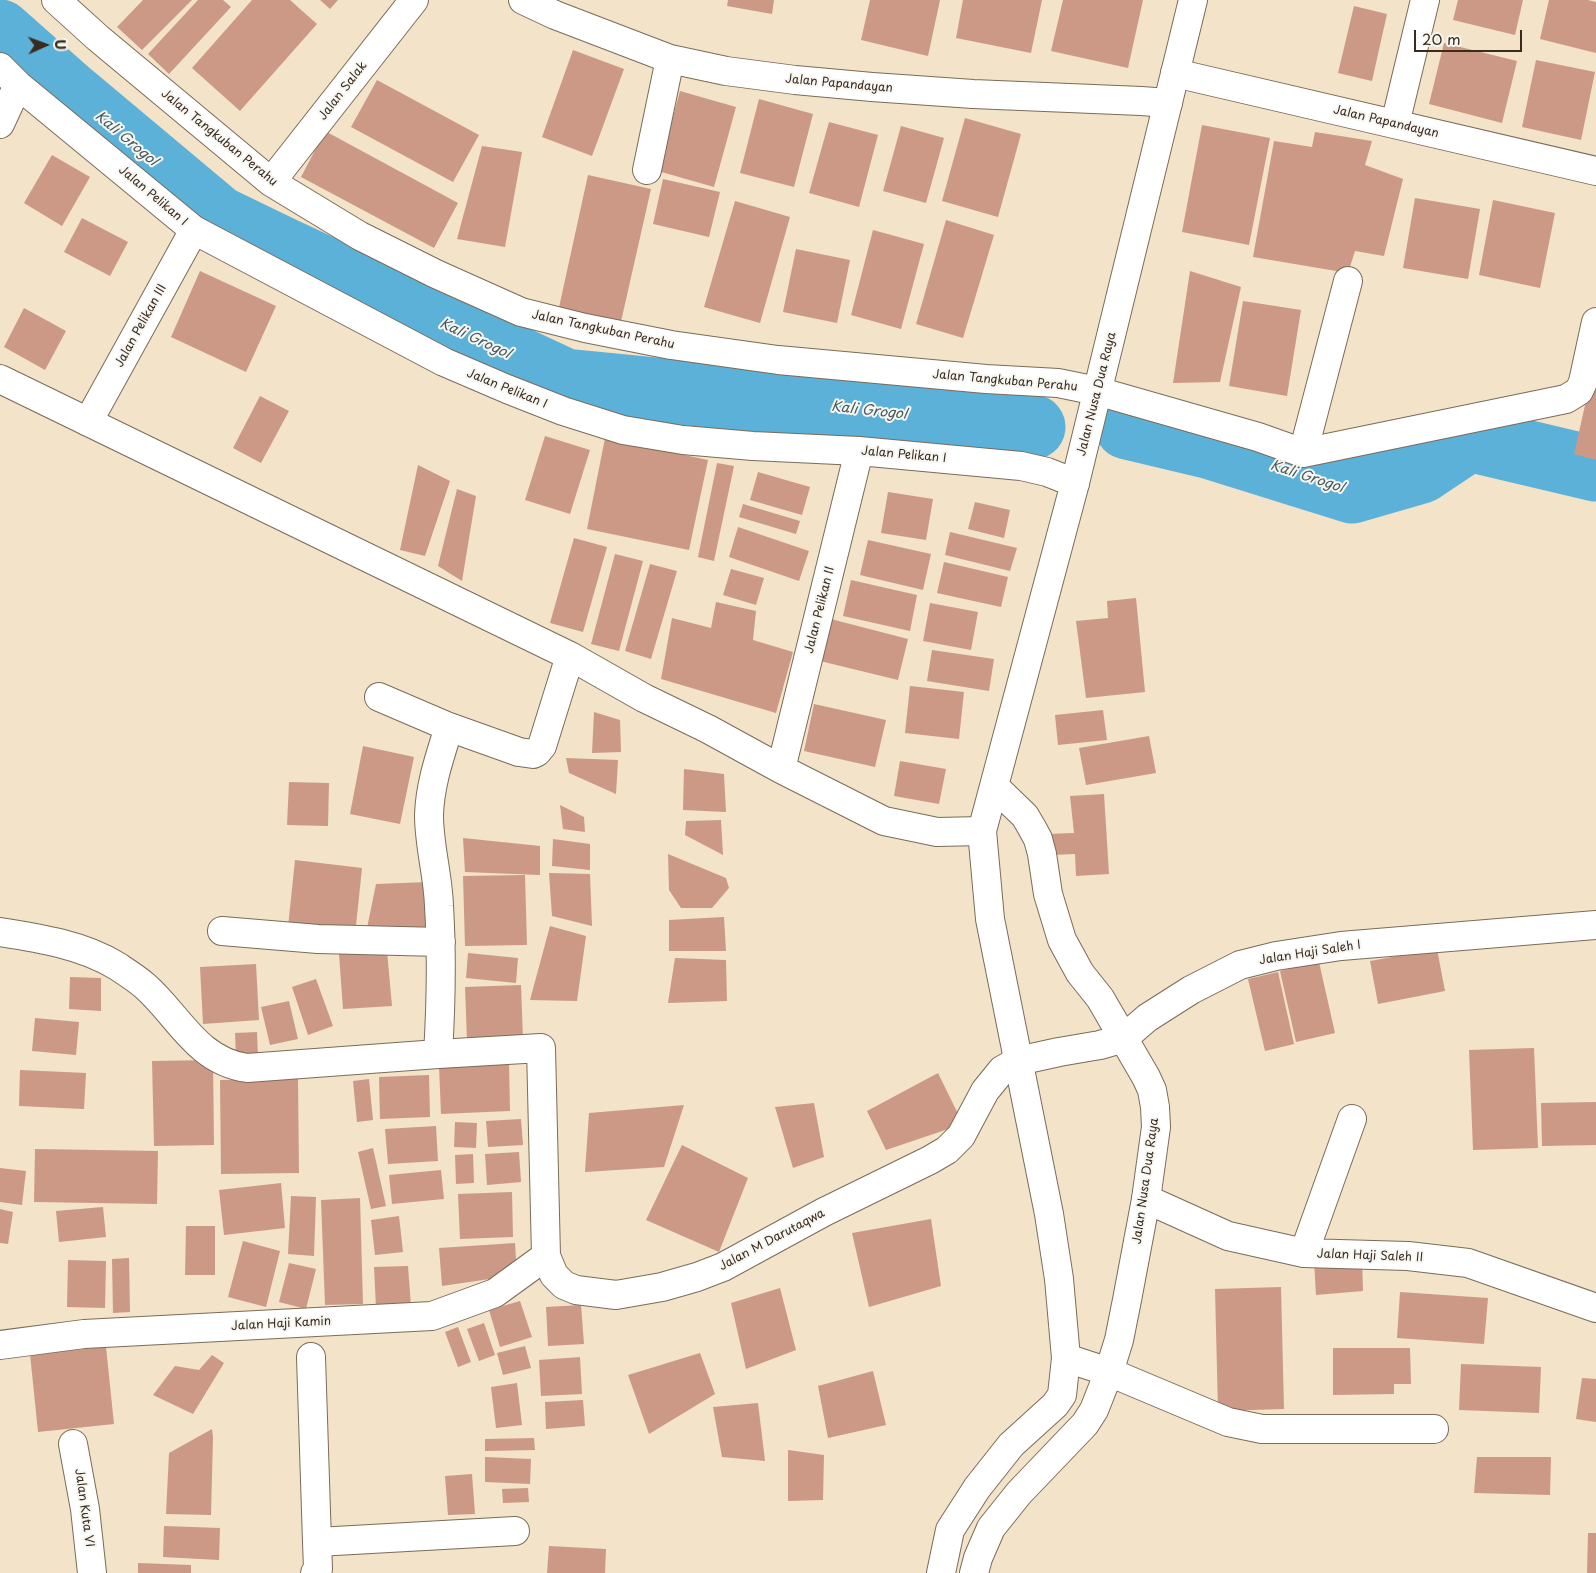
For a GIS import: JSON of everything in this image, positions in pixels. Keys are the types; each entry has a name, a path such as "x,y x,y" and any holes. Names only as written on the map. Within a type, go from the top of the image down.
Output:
{"street":[{"name":"Jalan Tangkuban Perahu","path":"56,0 98,38 271,182 360,236 436,274 521,312 585,328 670,345 778,360 986,379 1058,383 1097,391 1258,437 1303,453"},
{"name":"Jalan Salak","path":"271,182 414,0"},
{"name":"Jalan Papandayan","path":"523,0 555,15 670,59 734,72 872,88 1168,103"},
{"name":"Jalan Nusa Dua Raya","path":"941,1573 950,1530 977,1488 1011,1445 1055,1405 1062,1395 1066,1358 1059,1279 1049,1214 990,919 982,832 1075,483 1193,0"},
{"path":"1395,124 1425,0"},
{"path":"647,170 670,59"},
{"name":"Jalan Papandayan","path":"1175,73 1596,171"},
{"path":"0,124 9,76"},
{"name":"Jalan Pelikan I","path":"9,76 194,230 444,362 563,411 623,430 683,440 753,446 860,451 1021,466 1047,472 1075,483"},
{"name":"Jalan Pelikan III","path":"88,422 194,230"},
{"path":"1348,281 1303,453 1573,396 1579,391 1583,382 1596,322"},
{"path":"0,379 570,656 644,698 708,729 781,769 884,821 937,832 982,832"},
{"name":"Jalan Pelikan II","path":"781,769 860,451"},
{"path":"379,697 449,727 519,752 533,754 542,746 570,656"},
{"path":"0,932 83,950 116,965 145,986 191,1037 206,1050 221,1061 233,1066 247,1068 438,1054 441,942 439,904 429,816 437,764 449,727"},
{"name":"Jalan Nusa Dua Raya","path":"974,1573 978,1558 991,1528 1019,1493 1085,1424 1094,1410 1119,1340 1146,1199 1156,1127 1152,1090 1100,998 1080,973 1062,940 1048,894 1038,839 1025,816 994,786"},
{"name":"Jalan Haji Saleh I","path":"1018,1061 1100,1045 1124,1038 1147,1018 1216,976 1240,965 1276,956 1341,946 1596,925"},
{"path":"222,931 318,939 441,942"},
{"name":"Jalan M Darutaqwa","path":"438,1054 541,1048 546,1256 554,1275 564,1285 576,1290 616,1295 662,1287 723,1267 824,1212 930,1160 947,1150 961,1136 993,1080 1002,1070 1018,1061"},
{"path":"1304,1253 1352,1119"},
{"name":"Jalan Haji Saleh II","path":"1146,1199 1228,1236 1304,1253 1408,1256 1468,1263 1596,1308"},
{"name":"Jalan Haji Kamin","path":"0,1345 84,1334 432,1316 495,1293 546,1256"},
{"path":"311,1357 318,1542 318,1569 315,1573"},
{"path":"1066,1358 1109,1372 1197,1410 1246,1427 1262,1430 1434,1429"},
{"name":"Jalan Kuta VI","path":"74,1444 85,1509 92,1573"},
{"path":"318,1542 515,1531"}],"building":[{"path":"143,0 192,0 142,50 117,27"},
{"path":"198,0 223,0 231,7 169,74 148,54"},
{"path":"252,0 290,0 317,24 240,111 192,68"},
{"path":"320,0 338,0 330,9"},
{"path":"728,0 774,0 772,14 727,6"},
{"path":"870,0 940,0 928,56 861,40"},
{"path":"963,0 1042,0 1031,53 956,38"},
{"path":"1063,0 1143,0 1128,68 1051,51"},
{"path":"1458,0 1523,0 1515,35 1453,20"},
{"path":"1549,0 1588,0 1596,2 1596,53 1540,39"},
{"path":"1354,6 1387,14 1372,81 1338,73"},
{"path":"1444,43 1517,61 1502,123 1429,104"},
{"path":"573,50 624,69 592,156 542,137"},
{"path":"1536,60 1595,72 1581,140 1522,127"},
{"path":"377,80 479,135 453,182 351,127"},
{"path":"680,91 736,107 714,187 658,171"},
{"path":"759,99 813,114 794,187 740,173"},
{"path":"965,118 1021,134 998,217 942,201"},
{"path":"829,122 878,135 859,207 809,193"},
{"path":"1202,125 1270,138 1249,245 1182,232"},
{"path":"901,126 944,138 926,203 883,191"},
{"path":"325,131 458,203 434,248 301,177"},
{"path":"1315,132 1372,141 1365,165 1403,179 1384,256 1355,251 1348,273 1253,257 1274,141 1312,147"},
{"path":"482,146 522,152 505,247 457,239"},
{"path":"52,155 90,177 62,226 24,203"},
{"path":"588,175 651,189 620,326 558,312"},
{"path":"663,179 720,192 709,237 653,224"},
{"path":"1415,198 1480,209 1468,279 1403,268"},
{"path":"1493,200 1555,213 1540,288 1479,275"},
{"path":"735,201 790,217 760,323 704,307"},
{"path":"82,218 128,242 110,276 64,252"},
{"path":"946,220 994,235 963,338 916,324"},
{"path":"873,230 924,244 901,329 851,315"},
{"path":"796,249 850,260 837,323 783,312"},
{"path":"200,271 276,306 246,372 171,337"},
{"path":"1190,271 1241,287 1220,382 1173,383"},
{"path":"1243,301 1301,310 1287,396 1229,386"},
{"path":"24,308 66,331 45,370 4,347"},
{"path":"1596,361 1596,460 1574,454"},
{"path":"260,396 289,411 261,463 233,448"},
{"path":"545,436 590,450 570,514 525,500"},
{"path":"605,438 708,460 689,550 587,529"},
{"path":"717,463 734,466 714,561 698,557"},
{"path":"418,465 450,481 425,556 400,550"},
{"path":"758,472 810,487 802,515 750,500"},
{"path":"457,489 476,496 462,581 438,566"},
{"path":"888,492 933,499 926,540 881,533"},
{"path":"975,502 1010,510 1004,538 968,529"},
{"path":"743,504 800,521 796,534 739,517"},
{"path":"738,527 809,551 799,581 729,557"},
{"path":"950,532 1017,548 1010,571 945,555"},
{"path":"574,538 607,547 583,632 550,623"},
{"path":"868,540 931,554 923,590 860,575"},
{"path":"615,554 643,561 619,651 591,644"},
{"path":"944,562 1008,577 1001,607 937,593"},
{"path":"650,564 677,571 651,659 625,651"},
{"path":"731,569 764,578 756,605 723,595"},
{"path":"851,580 917,595 910,631 843,616"},
{"path":"1136,598 1145,692 1086,698 1076,621 1108,618 1107,601"},
{"path":"716,602 756,611 753,640 793,652 776,713 661,679 672,618 711,628"},
{"path":"930,603 978,612 971,650 923,641"},
{"path":"827,618 908,639 898,680 816,660"},
{"path":"932,650 994,659 989,691 927,681"},
{"path":"910,686 964,692 959,739 905,733"},
{"path":"814,704 886,720 875,767 804,751"},
{"path":"1103,710 1107,740 1058,745 1055,715"},
{"path":"594,712 620,720 621,752 592,753"},
{"path":"1149,736 1156,773 1086,785 1079,748"},
{"path":"363,746 414,757 400,824 350,814"},
{"path":"566,758 618,760 616,794 569,773"},
{"path":"900,761 946,769 939,804 894,796"},
{"path":"684,769 724,774 726,812 683,810"},
{"path":"289,782 329,783 328,826 287,825"},
{"path":"1104,794 1109,874 1076,876 1075,854 1052,855 1048,834 1074,833 1070,796"},
{"path":"560,805 584,817 585,832 563,829"},
{"path":"721,820 723,855 685,835 686,821"},
{"path":"463,838 540,846 540,875 465,872"},
{"path":"553,839 590,844 590,870 552,866"},
{"path":"668,854 726,878 729,888 712,908 681,908 669,890"},
{"path":"295,860 362,868 355,935 288,927"},
{"path":"549,873 590,874 592,926 552,916"},
{"path":"525,875 527,945 465,946 463,876"},
{"path":"428,882 430,935 365,938 376,884"},
{"path":"724,917 726,951 669,951 669,920"},
{"path":"550,926 586,936 577,1001 530,1000"},
{"path":"1437,949 1445,991 1378,1004 1370,961"},
{"path":"387,951 392,1006 343,1009 339,954"},
{"path":"468,953 518,958 516,983 466,978"},
{"path":"675,958 726,960 727,1001 668,1003"},
{"path":"1319,962 1335,1033 1296,1042 1280,971"},
{"path":"256,964 259,1020 203,1024 200,967"},
{"path":"1278,972 1294,1044 1265,1051 1248,979"},
{"path":"70,977 101,978 101,1011 69,1009"},
{"path":"316,979 333,1026 308,1035 292,987"},
{"path":"521,985 523,1039 467,1041 465,987"},
{"path":"289,1001 298,1039 270,1045 261,1007"},
{"path":"35,1018 79,1022 76,1055 32,1051"},
{"path":"257,1032 258,1057 236,1058 235,1033"},
{"path":"1534,1048 1538,1148 1473,1150 1469,1050"},
{"path":"213,1060 214,1145 154,1146 152,1061"},
{"path":"509,1063 510,1111 441,1114 439,1066"},
{"path":"20,1070 86,1073 84,1109 19,1106"},
{"path":"938,1073 963,1124 886,1150 867,1111"},
{"path":"429,1075 430,1117 380,1119 379,1077"},
{"path":"298,1079 299,1173 221,1174 220,1080"},
{"path":"369,1079 373,1120 357,1122 353,1081"},
{"path":"1596,1102 1596,1145 1542,1146 1541,1103"},
{"path":"814,1103 824,1157 793,1168 775,1107"},
{"path":"684,1105 664,1167 585,1172 589,1113"},
{"path":"521,1119 523,1145 488,1147 486,1121"},
{"path":"455,1122 477,1123 476,1148 454,1147"},
{"path":"436,1126 438,1161 388,1164 385,1129"},
{"path":"682,1145 748,1178 719,1252 646,1220"},
{"path":"373,1148 386,1206 371,1209 358,1152"},
{"path":"35,1149 158,1151 157,1204 34,1202"},
{"path":"519,1152 521,1182 487,1185 485,1154"},
{"path":"473,1154 474,1183 456,1184 455,1155"},
{"path":"0,1168 26,1171 22,1205 0,1202"},
{"path":"441,1170 444,1199 392,1204 389,1175"},
{"path":"281,1183 285,1228 224,1235 219,1190"},
{"path":"512,1192 513,1237 460,1239 458,1194"},
{"path":"291,1196 316,1197 314,1256 288,1254"},
{"path":"360,1198 363,1304 325,1305 321,1200"},
{"path":"103,1207 106,1237 59,1242 56,1211"},
{"path":"0,1209 13,1212 8,1244 0,1243"},
{"path":"399,1216 403,1252 375,1255 371,1220"},
{"path":"931,1219 941,1286 869,1307 852,1233"},
{"path":"186,1226 215,1226 215,1275 185,1275"},
{"path":"243,1241 280,1251 266,1307 228,1297"},
{"path":"515,1243 517,1275 442,1286 439,1248"},
{"path":"129,1258 130,1312 113,1313 112,1259"},
{"path":"1362,1259 1363,1291 1316,1295 1314,1261"},
{"path":"68,1260 106,1261 105,1308 67,1307"},
{"path":"289,1263 316,1269 306,1309 279,1302"},
{"path":"408,1266 411,1306 376,1308 374,1267"},
{"path":"1281,1287 1284,1409 1218,1411 1215,1289"},
{"path":"780,1288 796,1350 746,1369 731,1303"},
{"path":"1400,1292 1488,1298 1484,1344 1397,1338"},
{"path":"520,1301 532,1337 500,1347 489,1310"},
{"path":"581,1305 584,1344 548,1346 546,1307"},
{"path":"484,1323 495,1355 479,1361 467,1329"},
{"path":"458,1327 471,1362 458,1367 445,1332"},
{"path":"525,1346 531,1368 503,1375 497,1353"},
{"path":"106,1347 114,1424 38,1432 30,1354"},
{"path":"1333,1348 1410,1348 1411,1384 1394,1384 1394,1394 1333,1395"},
{"path":"700,1353 715,1394 649,1434 628,1375"},
{"path":"212,1355 224,1363 193,1414 153,1395 175,1366 199,1370"},
{"path":"580,1357 582,1394 541,1396 539,1360"},
{"path":"1461,1364 1541,1367 1539,1413 1459,1410"},
{"path":"873,1371 886,1425 828,1438 818,1386"},
{"path":"1582,1378 1596,1379 1596,1422 1576,1419"},
{"path":"517,1383 522,1425 496,1428 491,1387"},
{"path":"583,1400 585,1426 546,1429 545,1402"},
{"path":"758,1403 765,1461 722,1457 713,1407"},
{"path":"212,1429 211,1515 166,1514 169,1453"},
{"path":"534,1438 535,1450 485,1451 485,1439"},
{"path":"788,1450 824,1455 823,1500 788,1501"},
{"path":"485,1457 531,1459 530,1484 485,1482"},
{"path":"1477,1457 1551,1457 1550,1495 1474,1493"},
{"path":"472,1474 475,1514 448,1515 445,1476"},
{"path":"528,1488 529,1502 503,1503 502,1489"},
{"path":"164,1526 220,1528 219,1560 163,1557"},
{"path":"1588,1533 1596,1533 1596,1573 1587,1573"},
{"path":"549,1546 606,1549 605,1573 547,1573"},
{"path":"138,1563 191,1565 191,1573 138,1573"}],"waterway":[{"name":"Kali Grogol","path":"0,32 70,94 218,218 565,381 1033,427"},
{"name":"Kali Grogol","path":"1127,427 1211,447 1352,491 1421,471 1469,439 1596,469"}]}
